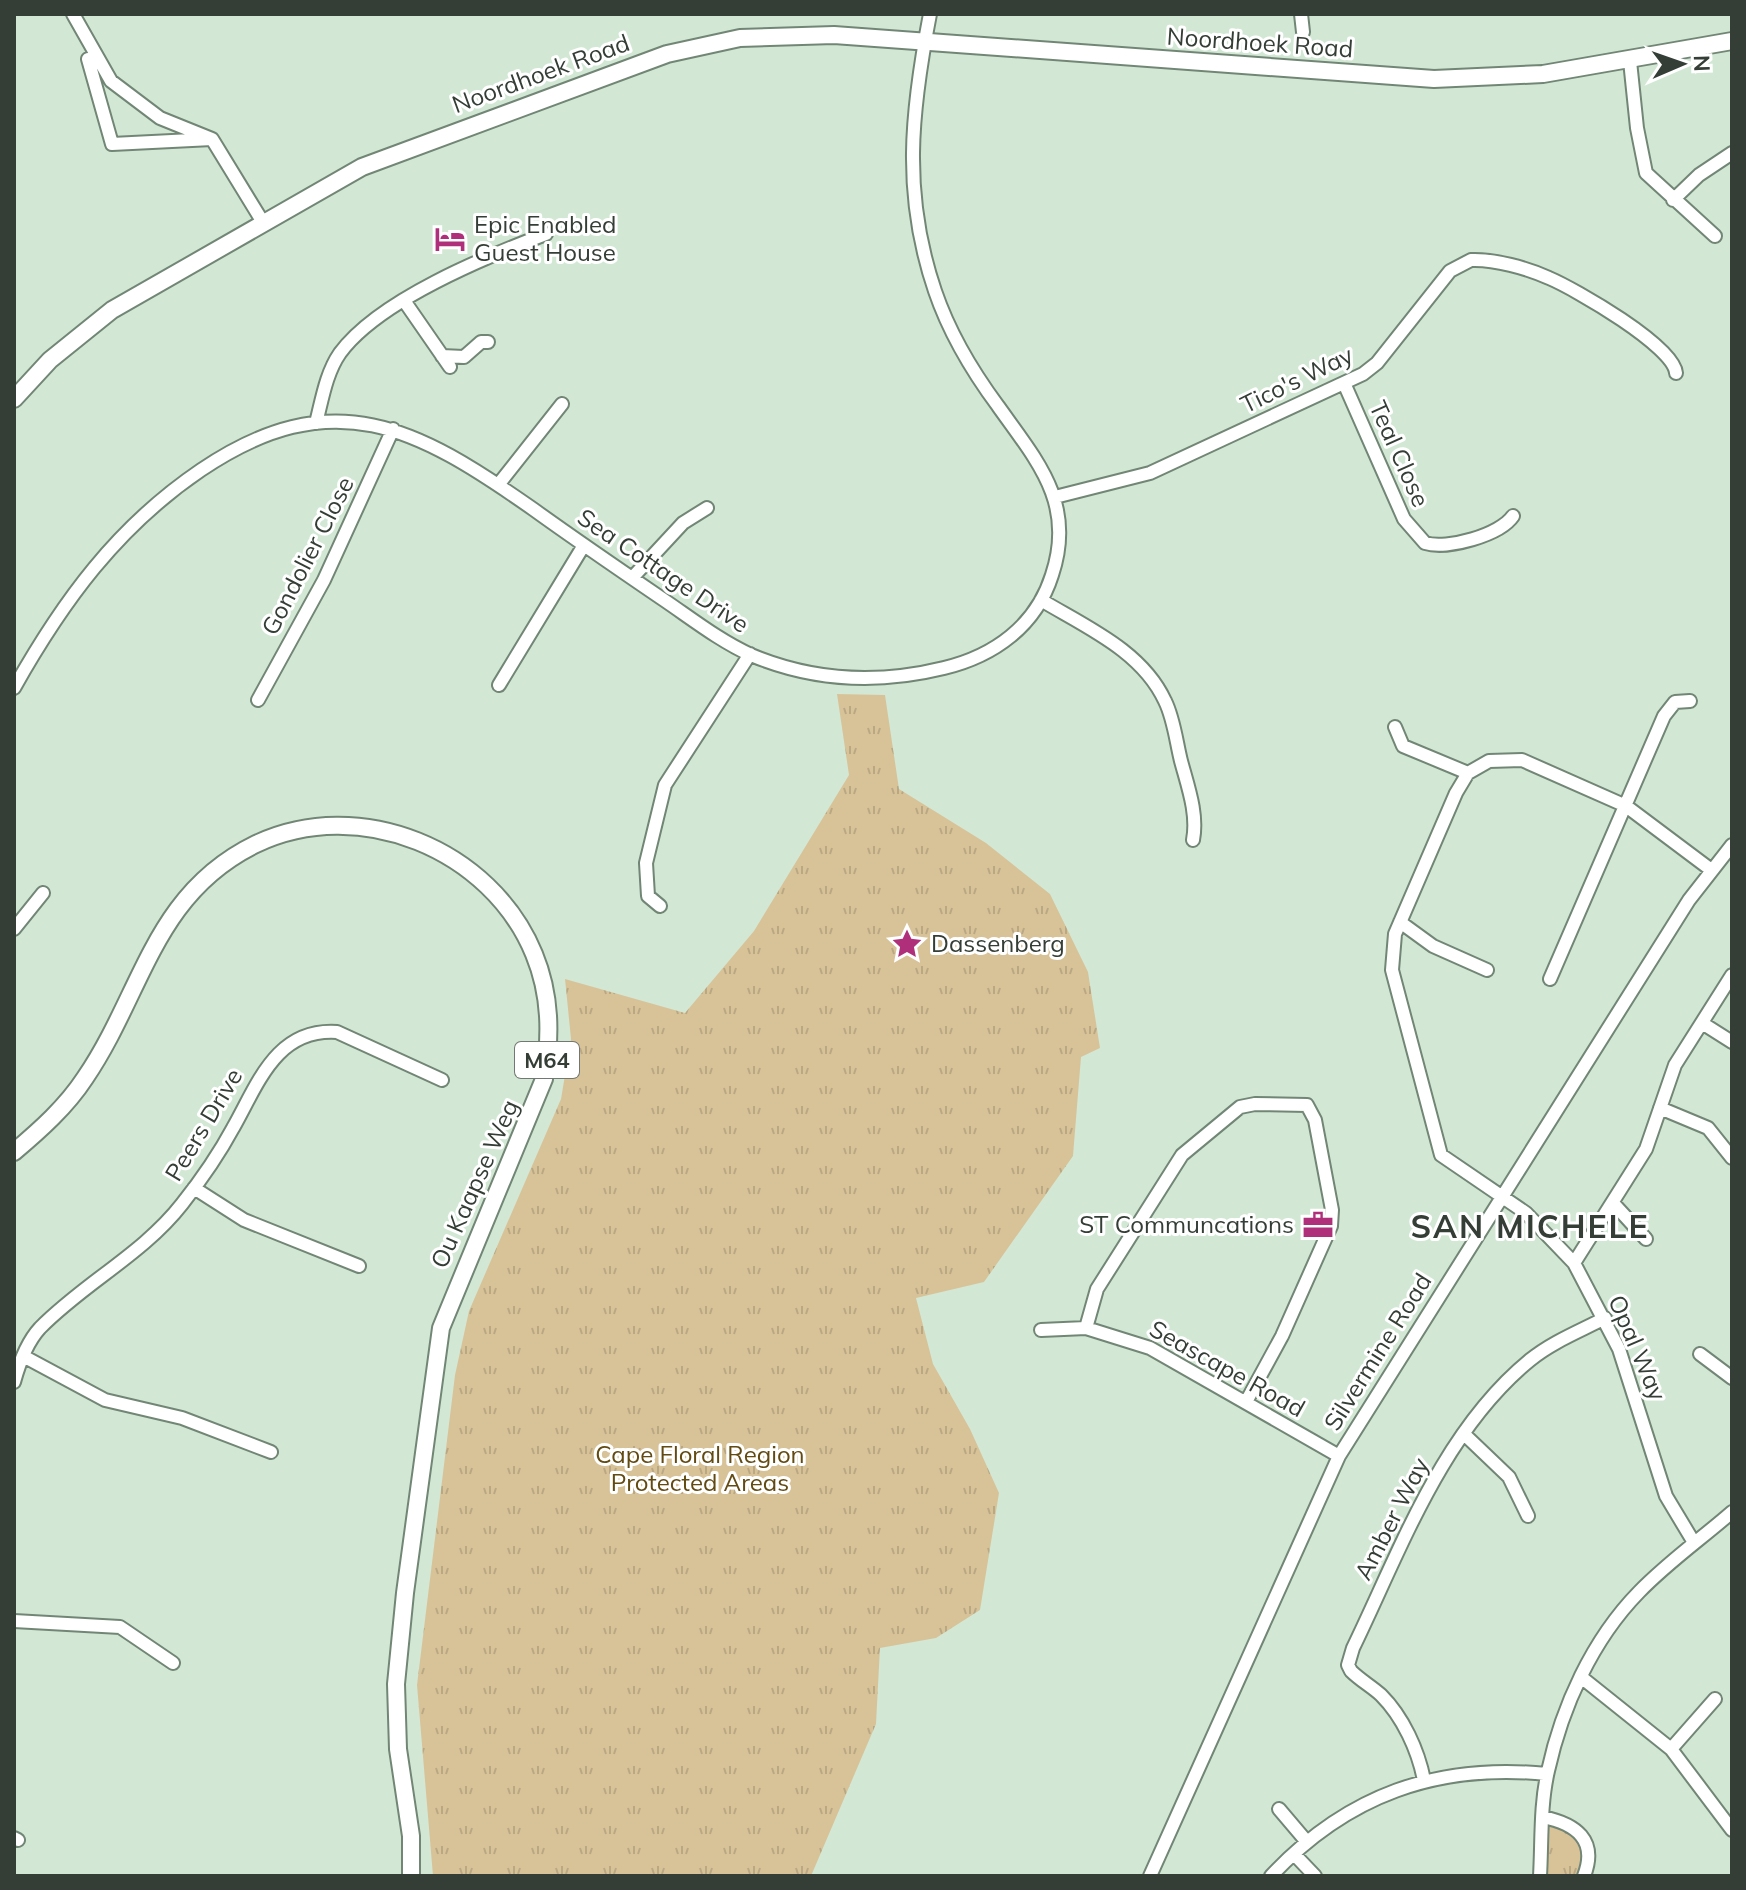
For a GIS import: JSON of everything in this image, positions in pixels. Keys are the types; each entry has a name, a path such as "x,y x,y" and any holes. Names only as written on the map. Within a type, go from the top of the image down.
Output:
{"main road":[{"name":"Noordhoek Road","path":"14,399 50,360 112,310 362,167 667,54 740,38 800,34 1434,79 1543,74 1732,41"},
{"name":"Ou Kaapse Weg","path":"14,1152 53,1118 85,1079 171,914 211,872 258,843 318,826 361,826 401,834 437,849 472,872 503,903 525,936 539,967 549,1014 544,1079 441,1328 402,1617 397,1723 411,1836 411,1876"}],"street":[{"path":"65,14 97,68 141,107 212,139 264,224"},
{"path":"73,14 97,68 112,144 212,139"},
{"name":"Sea Cottage Drive","path":"14,688 80,581 109,547 167,494 233,449 273,432 316,423 393,429 432,443 719,637 750,654 787,667 831,677 884,679 963,663 986,653 1017,631 1041,600 1051,579 1060,539 1055,497 1042,465 966,357 936,295 926,261 912,178 911,143 930,14"},
{"path":"1301,14 1303,32"},
{"path":"1630,61 1644,166 1650,178 1715,236"},
{"path":"1673,200 1699,175 1732,153"},
{"path":"316,423 339,355 358,332 488,256 546,234"},
{"name":"Tico's Way","path":"1055,497 1150,473 1344,383 1377,363 1450,271 1471,260 1534,272 1557,282 1659,347 1674,362 1676,373"},
{"path":"405,302 446,362 464,357 481,342 488,342"},
{"name":"Teal Close","path":"1344,383 1404,519 1425,543 1439,544 1491,535 1511,519"},
{"path":"498,485 562,404"},
{"name":"Gondolier Close","path":"258,700 324,580 393,429"},
{"path":"632,578 683,523 707,508"},
{"path":"499,685 584,545"},
{"path":"1041,600 1133,658 1159,691 1168,710 1187,784 1195,821 1193,840"},
{"path":"660,906 648,896 645,878 665,785 750,654"},
{"path":"1550,979 1668,709 1680,700 1690,701"},
{"path":"1395,727 1403,746 1468,773 1498,759 1522,760 1626,806 1710,869"},
{"name":"Opal Way","path":"1468,773 1400,922 1394,944 1392,970 1438,1146 1446,1161 1502,1196 1543,1229 1574,1263 1605,1318 1634,1388 1666,1496 1693,1541"},
{"name":"Silvermine Road","path":"1150,1876 1339,1456 1710,869 1732,845"},
{"path":"14,929 43,893"},
{"path":"1400,922 1433,946 1487,970"},
{"path":"1574,1263 1646,1149 1675,1065 1732,975"},
{"path":"1702,1023 1732,1042"},
{"name":"Peers Drive","path":"14,1382 23,1356 41,1328 160,1229 194,1188 233,1129 264,1067 294,1040 324,1031 337,1032 442,1080"},
{"path":"1086,1328 1097,1289 1182,1155 1240,1107 1255,1104 1307,1105 1315,1120 1333,1220 1282,1336 1246,1402"},
{"path":"1660,1108 1708,1128 1732,1158"},
{"path":"194,1188 244,1220 359,1266"},
{"path":"1613,1203 1646,1239"},
{"name":"Amber Way","path":"1424,1780 1419,1757 1405,1728 1383,1697 1348,1665 1353,1648 1434,1482 1464,1434 1531,1359 1605,1318"},
{"name":"Seascape Road","path":"1041,1330 1086,1328 1150,1348 1339,1456"},
{"path":"1700,1354 1732,1378"},
{"path":"23,1356 105,1400 182,1418 271,1452"},
{"path":"1464,1434 1509,1477 1528,1516"},
{"path":"1540,1876 1547,1774 1566,1710 1581,1677 1614,1620 1693,1541 1732,1512"},
{"path":"14,1621 120,1627 173,1663"},
{"path":"1581,1677 1671,1749 1732,1830"},
{"path":"1671,1749 1715,1699"},
{"path":"1271,1876 1307,1842 1358,1805 1424,1780 1510,1771 1547,1774"},
{"path":"1279,1809 1307,1842"},
{"path":"1543,1817 1566,1822 1581,1836 1588,1855 1584,1876"},
{"path":"1294,1854 1315,1876"}],"green space":[{"name":"Cape Floral Region Protected Areas","path":"837,694 885,695 899,789 986,843 1050,894 1088,972 1100,1048 1081,1057 1073,1156 984,1282 916,1298 933,1364 970,1429 999,1493 980,1610 936,1638 880,1648 876,1724 811,1876 433,1876 417,1685 455,1375 469,1311 561,1099 571,1039 565,979 685,1013 754,931 849,775"},
{"path":"1545,1819 1571,1825 1586,1861 1579,1876 1541,1876"}],"place":[{"name":"Epic Enabled Guest House","path":"450,239"},
{"name":"Dassenberg","path":"907,944"},
{"name":"ST Communcations","path":"1318,1225"}],"district":[{"name":"SAN MICHELE","path":"1530,1227"}]}
